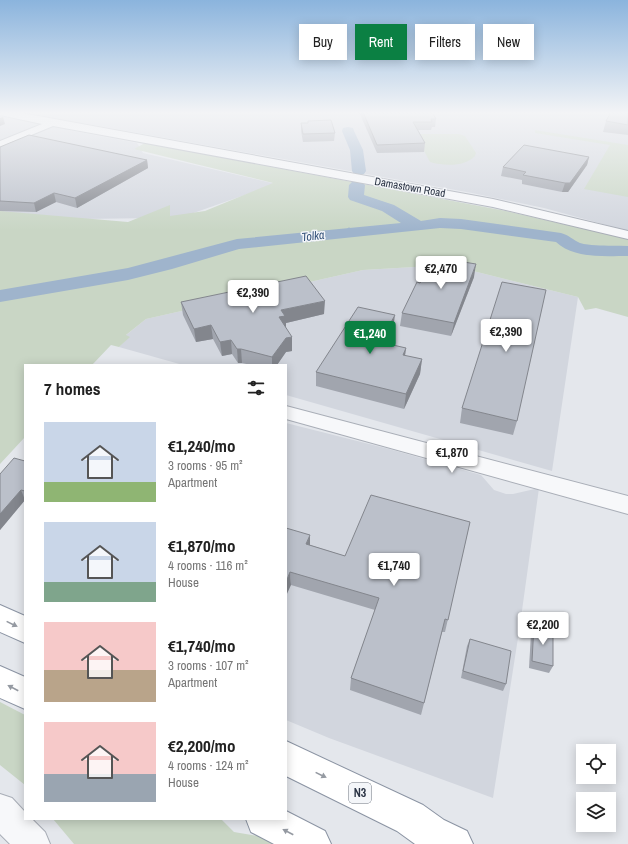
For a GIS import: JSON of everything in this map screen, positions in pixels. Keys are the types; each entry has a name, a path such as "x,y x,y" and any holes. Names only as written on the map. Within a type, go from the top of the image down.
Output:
{"highway":[{"path":"0,618 24,630"},
{"path":"0,681 24,693"},
{"name":"N3","path":"287,758 410,818 443,838"},
{"path":"266,820 312,844"},
{"path":"443,838 473,844"}],"street":[{"name":"Damastown Road","path":"208,151 493,203 628,235"},
{"path":"287,412 628,505"},
{"path":"0,810 33,844"}],"shaded area":[{"path":"0,151 142,151 143,153 276,184 185,216 159,218 0,220"},
{"path":"241,151 628,151 628,231 544,208 472,193"},
{"path":"449,265 578,297 552,471 287,395 287,364 179,364 119,347 129,337 125,336 146,319 363,270"},
{"path":"287,423 389,449 481,475 494,490 506,494 513,494 539,488 520,625 493,798 329,738 287,720"}],"green space":[{"path":"144,151 190,151 506,211 628,239 628,317 596,308 585,310 578,297 449,265 363,270 146,319 126,335 130,337 119,347 111,345 93,364 24,364 24,438 0,464 0,298 47,291 152,270 189,261 239,245 447,224 508,232 455,221 274,236 230,242 179,259 74,281 0,293 0,211 128,222 170,205 170,216 205,211 273,183"},
{"path":"424,151 475,151 476,153 471,160 460,164 454,165 430,162"},
{"path":"606,151 628,151 628,197 584,189"},
{"path":"0,702 24,714 24,784 0,765"},
{"path":"54,820 222,820 234,832 270,838 281,844 74,844"}],"building":[{"path":"0,151 106,151 147,160 75,198 54,193 34,203 0,201"},
{"path":"518,151 559,151 589,157 570,183 523,175 526,172 503,167"},
{"path":"433,257 476,264 454,323 402,313 417,282 420,283"},
{"path":"306,276 325,301 281,310 285,316 279,317 292,337 286,338 272,357 237,349 231,340 220,342 211,325 194,329 181,302"},
{"path":"502,282 546,290 517,421 462,408"},
{"path":"358,307 395,315 380,342 406,348 403,355 422,359 406,394 316,372"},
{"path":"14,458 24,461 24,491 21,490 0,514 0,474"},
{"path":"371,495 470,522 448,620 445,619 424,703 351,678 379,598 290,572 287,580 287,528 310,535 306,544 345,556"},
{"path":"534,625 553,630 553,666 532,661"},
{"path":"470,639 511,651 506,684 463,671"}],"waterway":[{"path":"356,151 359,171"},
{"path":"357,185 356,197 388,208 418,226"},
{"name":"Tolka","path":"418,226 440,223 461,224 561,238 566,243 592,250 628,251"},
{"name":"Tolka","path":"0,296 128,274 237,244 418,226"}]}
